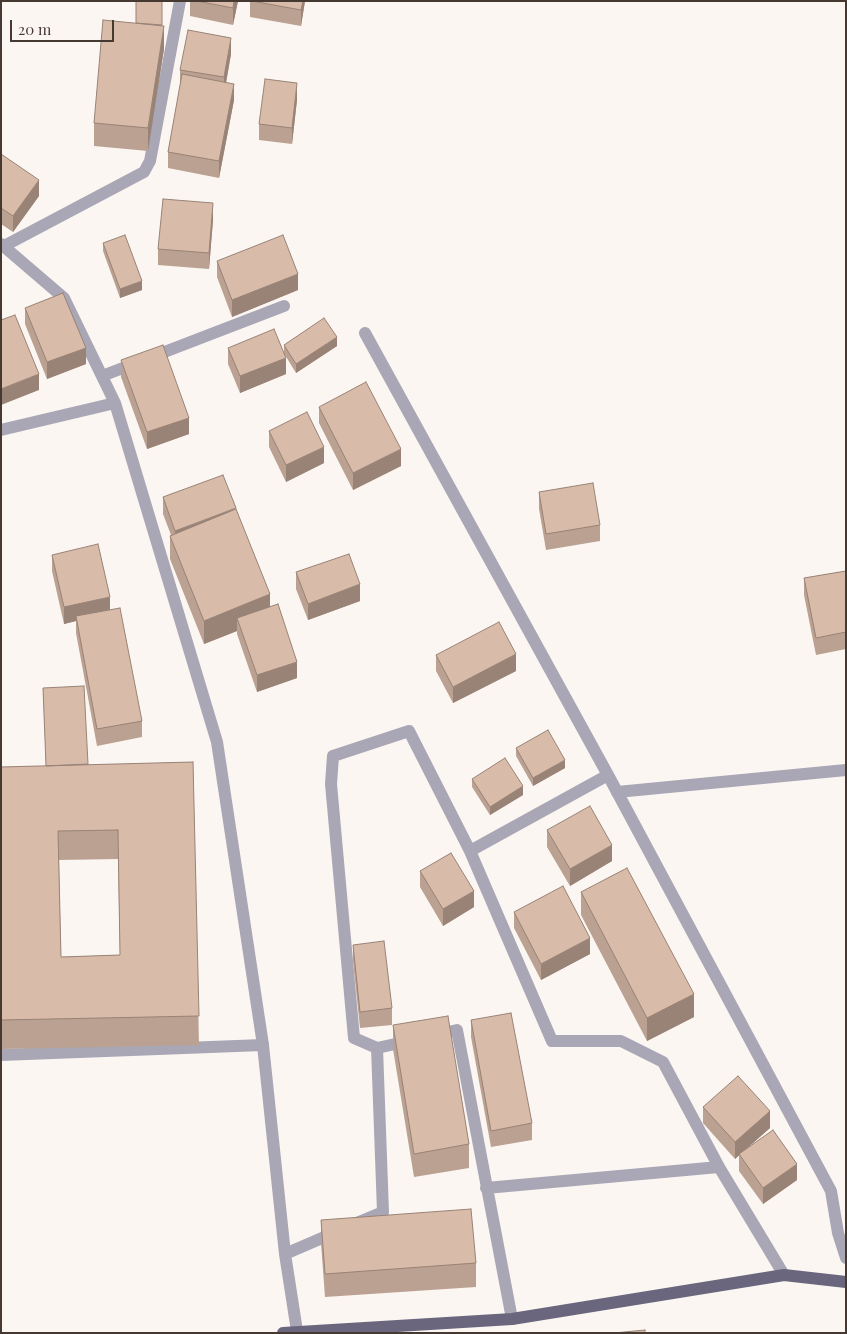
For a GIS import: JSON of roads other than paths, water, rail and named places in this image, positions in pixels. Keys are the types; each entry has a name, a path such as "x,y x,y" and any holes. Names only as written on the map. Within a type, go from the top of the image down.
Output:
{"main road":[{"path":"284,1333 512,1319 784,1275 846,1282"}],"street":[{"path":"180,1 150,161 144,172 3,245 64,298 115,403 217,742 263,1045 285,1254 298,1331"},
{"path":"102,376 284,306"},
{"path":"364,333 608,775 831,1191 838,1234 846,1258"},
{"path":"1,430 115,403"},
{"path":"512,1319 457,1030 377,1048 354,1038 331,784 333,756 409,731 470,851 552,1041 621,1041 663,1062 719,1166 784,1275"},
{"path":"617,792 846,770"},
{"path":"470,851 608,775"},
{"path":"1,1055 263,1045"},
{"path":"285,1254 382,1212 377,1048"},
{"path":"486,1188 719,1166"}]}
